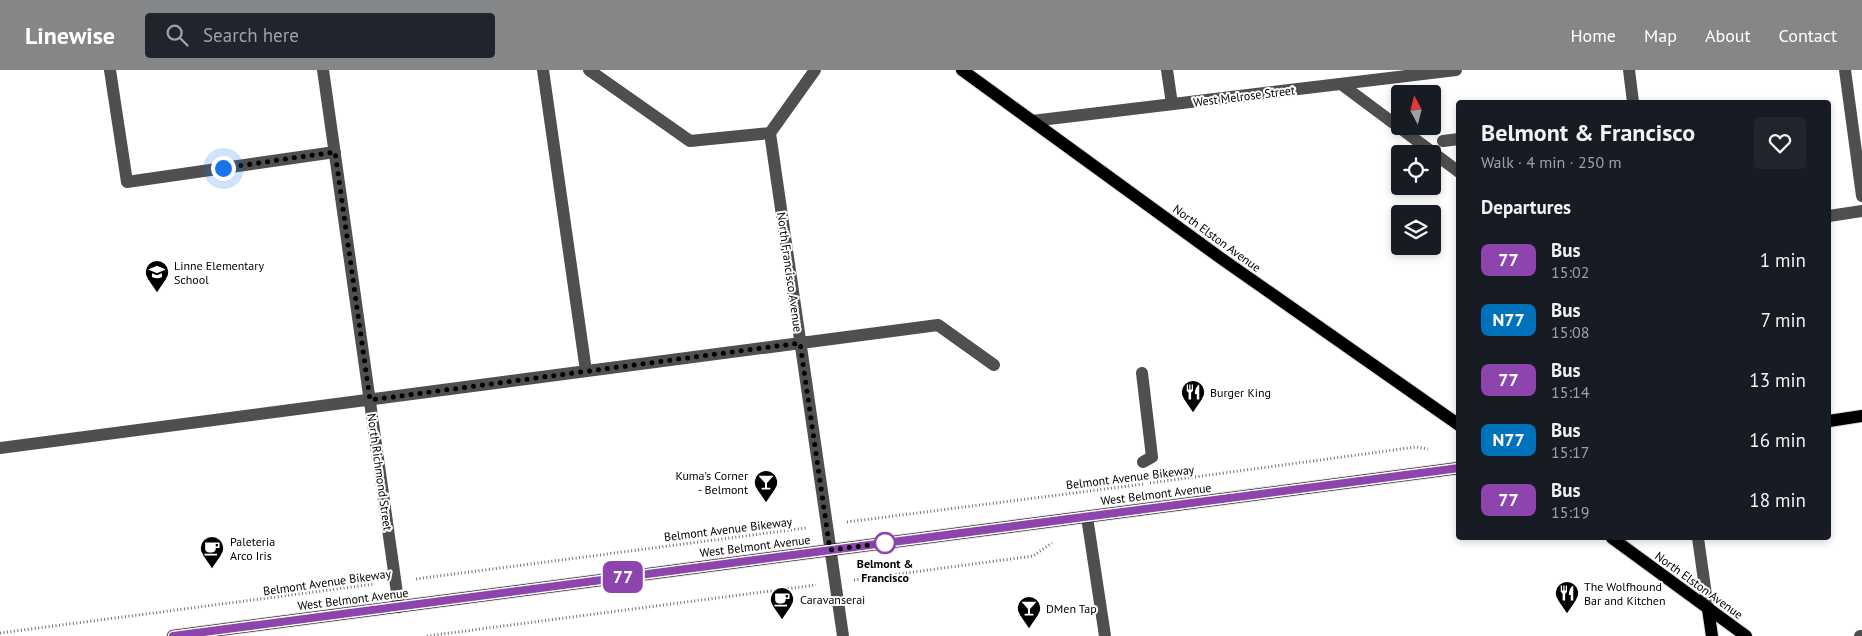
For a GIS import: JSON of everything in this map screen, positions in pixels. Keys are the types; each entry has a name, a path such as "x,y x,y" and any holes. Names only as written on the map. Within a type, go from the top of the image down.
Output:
{"main road":[{"name":"North Elston Avenue","path":"962,70 1228,263 1456,423"},
{"path":"1831,421 1862,416"},
{"name":"West Belmont Avenue","path":"173,636 1456,468"},
{"name":"North Elston Avenue","path":"1615,540 1746,636"},
{"path":"1708,609 1712,636"}],"street":[{"path":"110,70 127,182 335,152"},
{"name":"North Richmond Street","path":"324,70 399,607"},
{"path":"543,70 586,371"},
{"path":"589,70 690,141 770,133 815,70"},
{"path":"1167,70 1172,104"},
{"name":"West Melrose Street","path":"1032,121 1341,84 1414,72 1456,70"},
{"path":"1629,70 1633,100"},
{"path":"1845,70 1862,196"},
{"path":"1341,84 1456,170"},
{"name":"North Francisco Avenue","path":"770,133 843,636"},
{"path":"1443,141 1456,139"},
{"path":"1831,216 1862,211"},
{"path":"0,448 938,325 994,365"},
{"path":"1142,373 1152,457 1143,462"},
{"path":"1087,517 1104,636"},
{"path":"1698,540 1708,609"}],"path":[{"name":"Belmont Avenue Bikeway","path":"0,633 1416,447 1433,450"},
{"path":"427,636 1033,556 1056,540"}],"bus line":[{"name":"77","path":"173,636 1456,468"}],"place":[{"name":"Linne Elementary School","path":"157,293"},
{"name":"Burger King","path":"1193,413"},
{"name":"Kuma’s Corner - Belmont","path":"766,503"},
{"name":"Belmont & Francisco","path":"885,543"},
{"name":"Paleteria Arco Iris","path":"212,569"},
{"name":"The Wolfhound Bar and Kitchen","path":"1567,614"},
{"name":"Caravanserai","path":"782,620"},
{"name":"DMen Tap","path":"1029,629"}],"route":[{"path":"223,168 335,152 370,400 800,343 830,550 885,543"}]}
